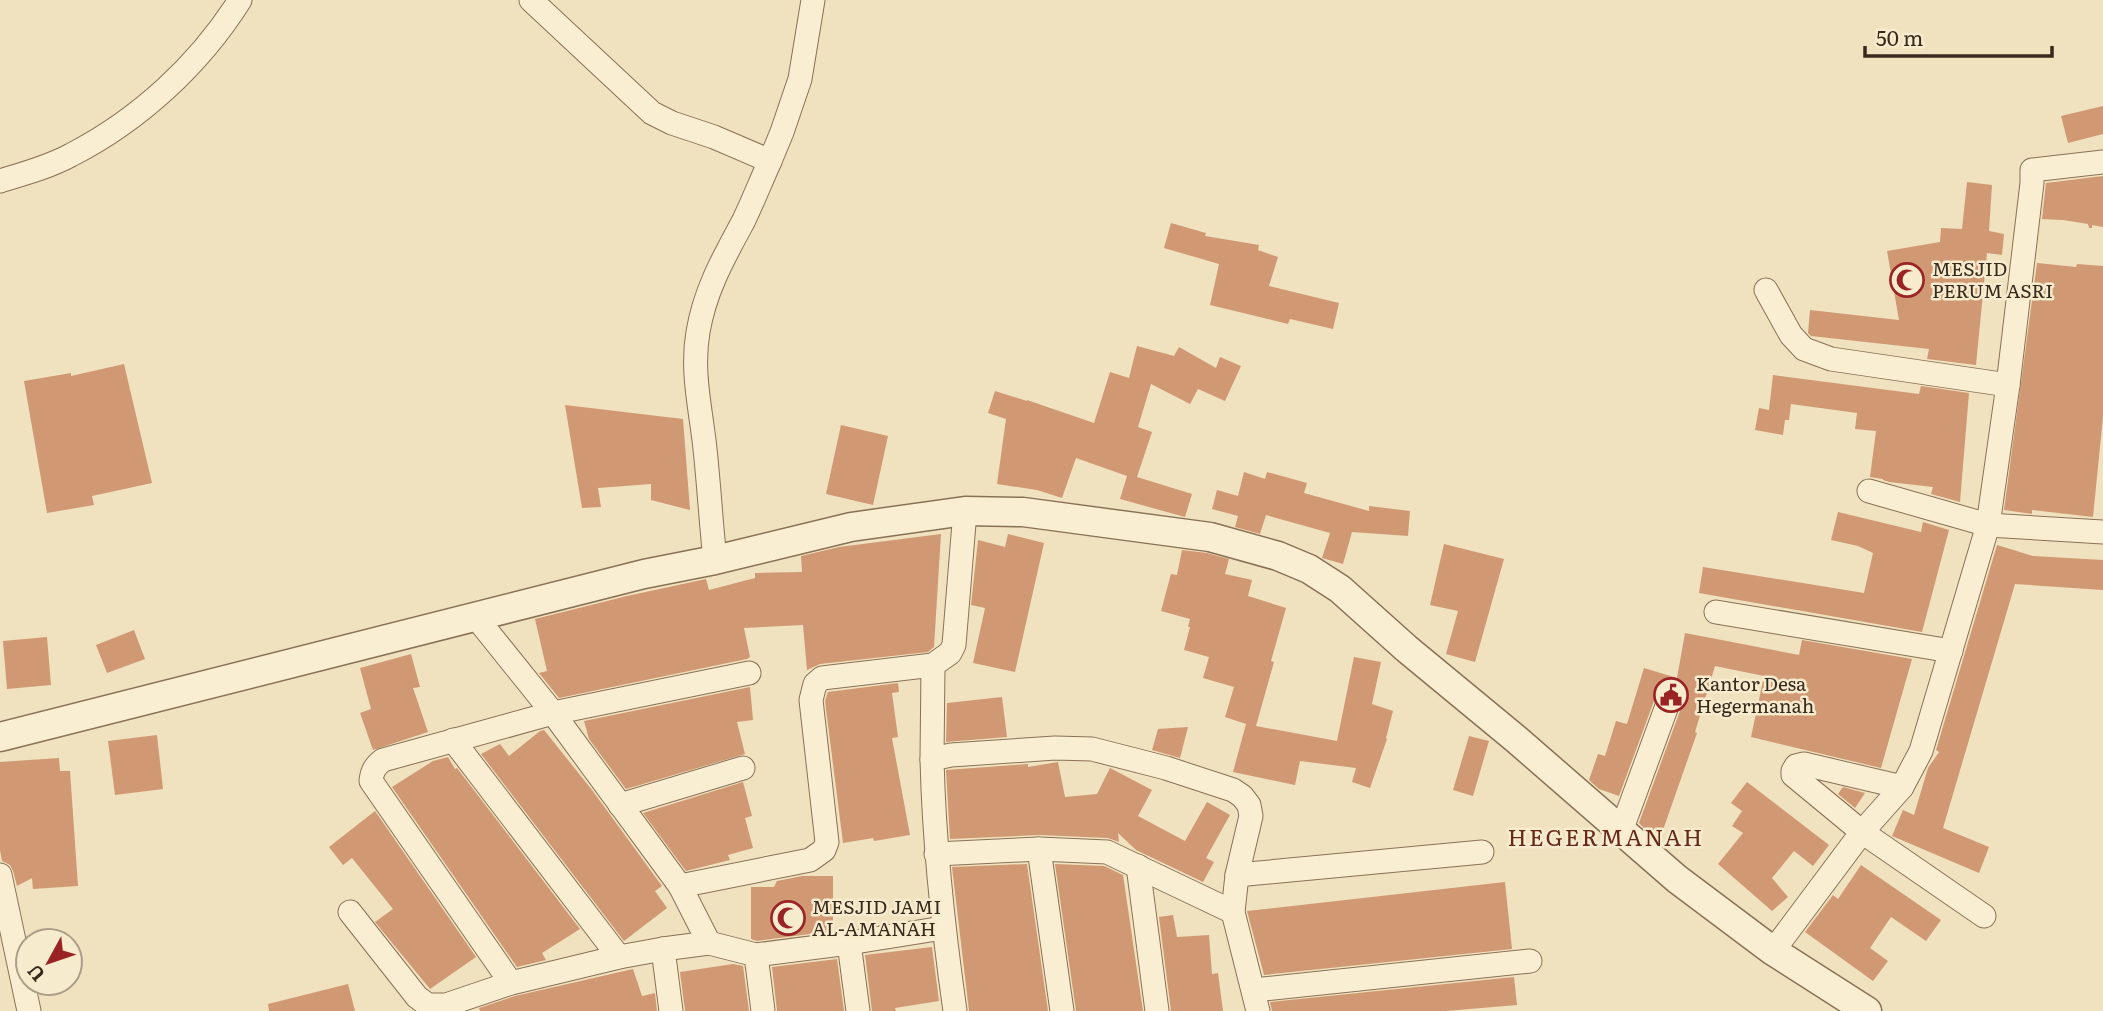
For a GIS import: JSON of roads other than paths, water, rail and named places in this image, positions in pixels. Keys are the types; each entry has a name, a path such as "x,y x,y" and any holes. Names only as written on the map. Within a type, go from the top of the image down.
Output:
{"street":[{"path":"0,181 70,156 123,124 187,71 240,0"},
{"path":"531,0 652,113 770,162"},
{"path":"715,560 705,446 697,399 697,333 708,291 720,261 744,218 782,132 800,79 813,0"},
{"path":"1773,951 1861,832 1902,787 1922,751 1989,525 2032,170 2103,162"},
{"path":"1766,289 1791,335 1804,349 1831,359 2008,385"},
{"path":"1869,491 1989,525 2103,532"},
{"path":"680,886 810,860 824,850 827,842 811,700 815,684 821,678 933,665 950,653 954,645 965,511"},
{"path":"0,737 644,574 851,527 965,511 1023,512 1210,537 1278,556 1308,569 1340,589 1677,879 1773,951 1867,1011"},
{"path":"1716,612 1951,652"},
{"path":"475,616 553,713 680,886 709,943"},
{"path":"933,665 932,759 936,854 955,1011"},
{"path":"511,983 371,780 372,772 383,760 553,713 749,673"},
{"path":"1621,831 1671,695"},
{"path":"453,740 620,957"},
{"path":"932,759 951,755 1055,748 1092,749 1166,768 1233,790 1242,796 1251,816 1237,875 1233,912 1256,1000 1530,961"},
{"path":"1902,787 1804,764 1796,766 1793,771 1793,775 1861,832 1984,916"},
{"path":"620,804 743,768"},
{"path":"936,854 1039,849 1107,852 1233,912"},
{"path":"1039,849 1062,1011"},
{"path":"1237,875 1482,852"},
{"path":"1139,866 1157,1011"},
{"path":"0,875 29,1011"},
{"path":"350,912 417,997 428,1005 446,1005 511,983 663,949 709,943 756,955 943,928"},
{"path":"849,943 858,1011"},
{"path":"663,949 671,1011"},
{"path":"756,955 763,1011"}],"place":[{"name":"MESJID PERUM ASRI","path":"1907,280"},
{"name":"Kantor Desa Hegermanah","path":"1671,695"},
{"name":"MESJID JAMI AL-AMANAH","path":"788,918"}],"district":[{"name":"HEGERMANAH","path":"1606,838"}]}
